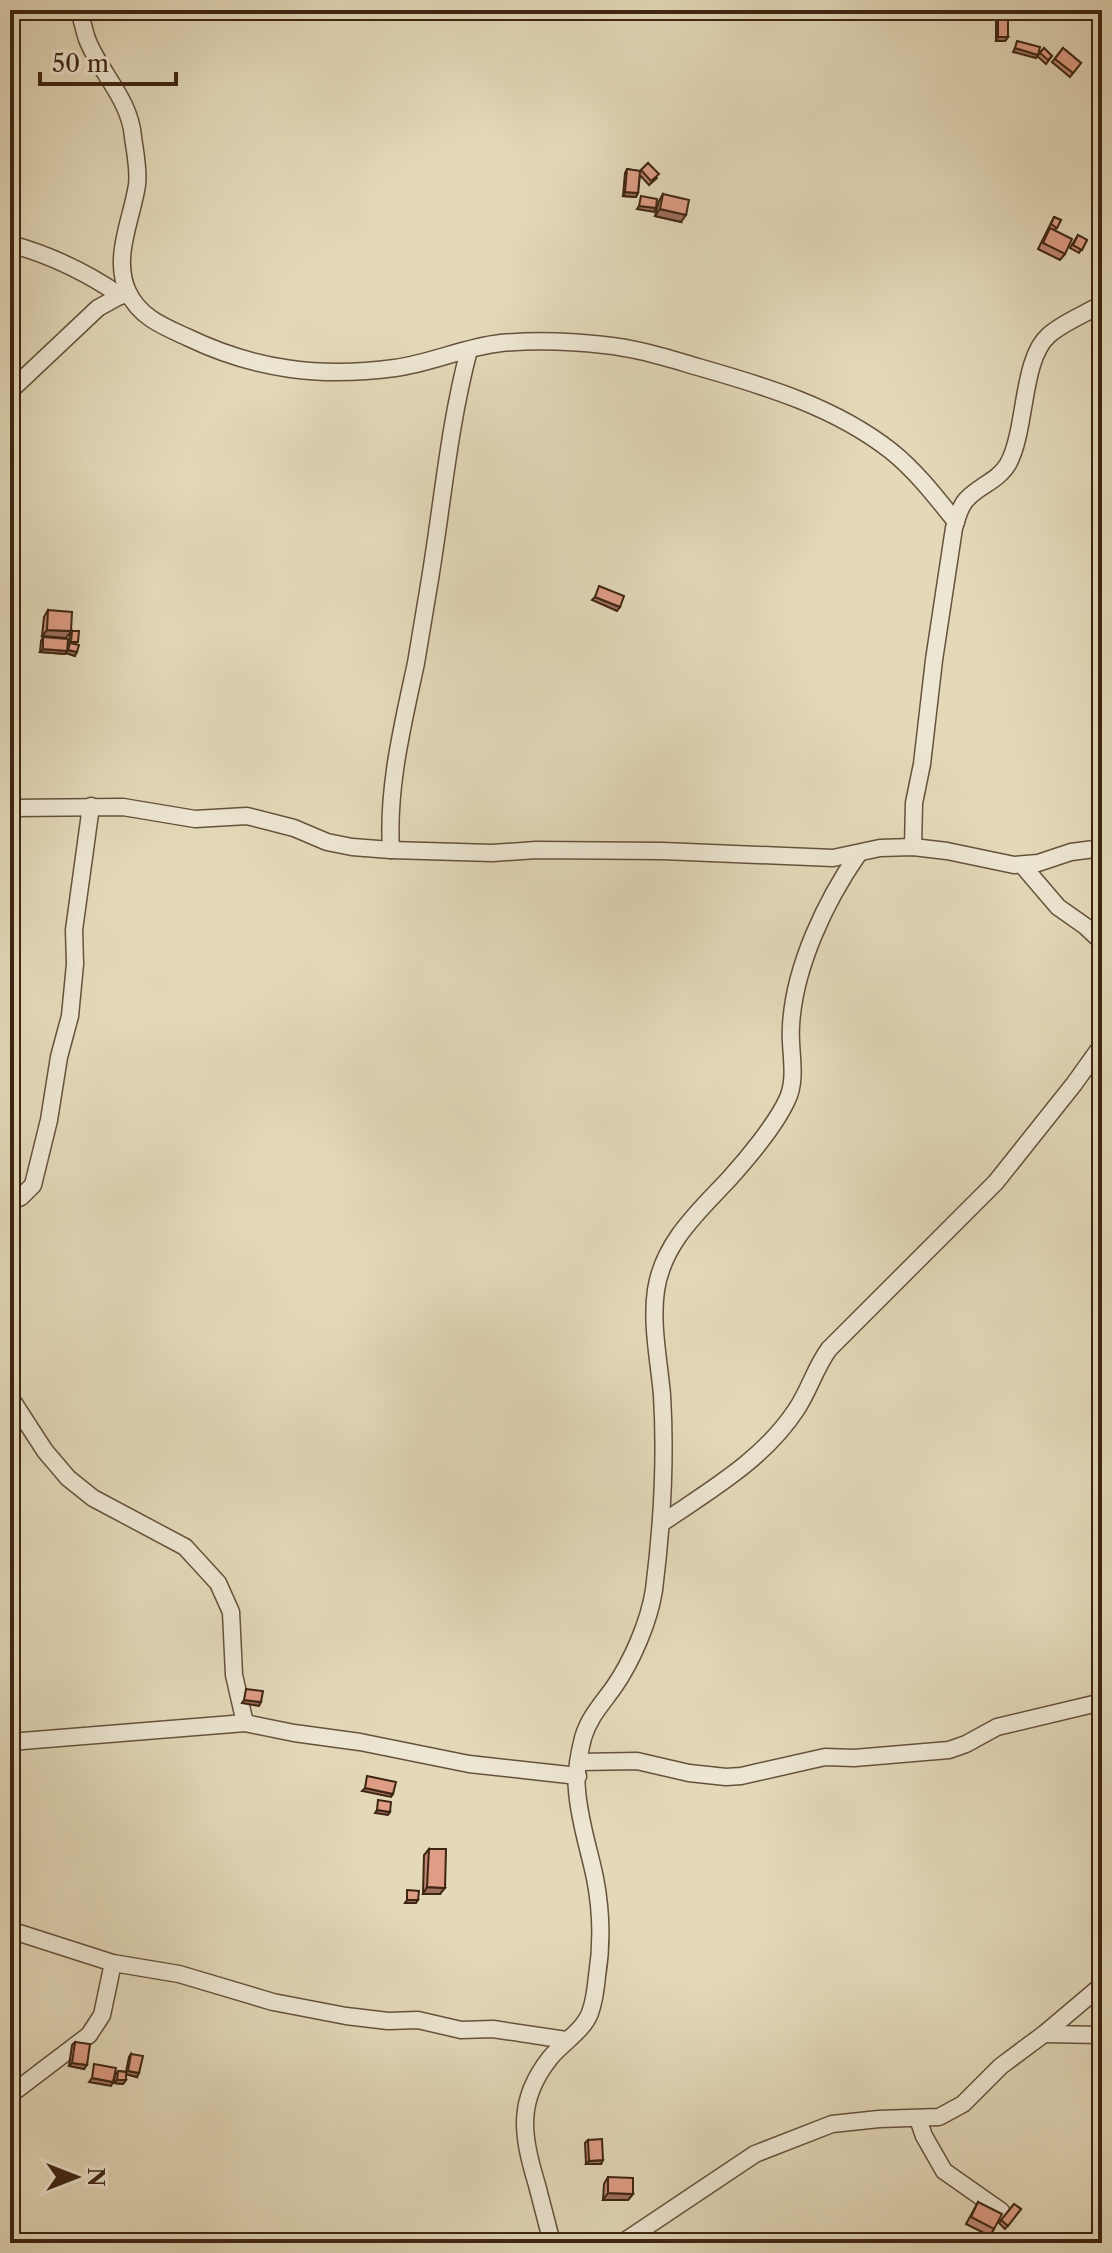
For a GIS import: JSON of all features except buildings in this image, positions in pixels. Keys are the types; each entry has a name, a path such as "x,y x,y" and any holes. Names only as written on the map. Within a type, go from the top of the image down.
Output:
{"street":[{"path":"79,10 87,40 123,101 133,132 137,183 124,239 124,294"},
{"path":"10,244 77,269 124,294 152,321 194,341 245,361 299,372 348,373 398,368 500,343 557,342 605,345 650,353 751,382 850,423 892,452 930,489 956,522"},
{"path":"10,391 98,308 124,294"},
{"path":"913,847 914,803 959,512 966,500 999,476 1009,461 1037,350 1046,337 1102,304"},
{"path":"391,850 399,742 431,574 451,428 469,350"},
{"path":"10,1202 21,1197 33,1185 49,1120 59,1057 70,1016 75,964 74,930 91,806"},
{"path":"10,808 123,807 195,819 247,816 294,828 327,842 391,850 492,853 536,850 663,851 833,858 880,848 913,847 1022,865 1071,852 1102,848"},
{"path":"552,2243 527,2152 524,2113 531,2087 550,2058 584,2023 591,2011 598,1975 600,1925 596,1883 576,1788 584,1735 595,1709 630,1661 653,1594 662,1523 662,1398 655,1322 656,1289 667,1254 683,1228 732,1175 788,1100 791,1085 791,1024 807,952 842,877 859,853"},
{"path":"1022,865 1058,907 1102,942"},
{"path":"662,1523 745,1466 779,1431 796,1411 829,1349 996,1182 1102,1045"},
{"path":"10,1397 45,1451 68,1478 93,1498 185,1547 218,1583 231,1612 234,1675 245,1723"},
{"path":"10,1742 245,1723 469,1764 578,1769 637,1761 689,1773 726,1777 825,1757 854,1758 949,1750 997,1727 1102,1702"},
{"path":"10,1930 113,1963 179,1974 273,2002 346,2016 388,2021 418,2020 461,2030 493,2029 566,2040"},
{"path":"10,2095 89,2035 102,2015 113,1963"},
{"path":"622,2243 755,2154 832,2124 939,2117 963,2104 1001,2066 1102,1985"},
{"path":"1044,2034 1102,2035"},
{"path":"918,2119 944,2171 1001,2211"}]}
